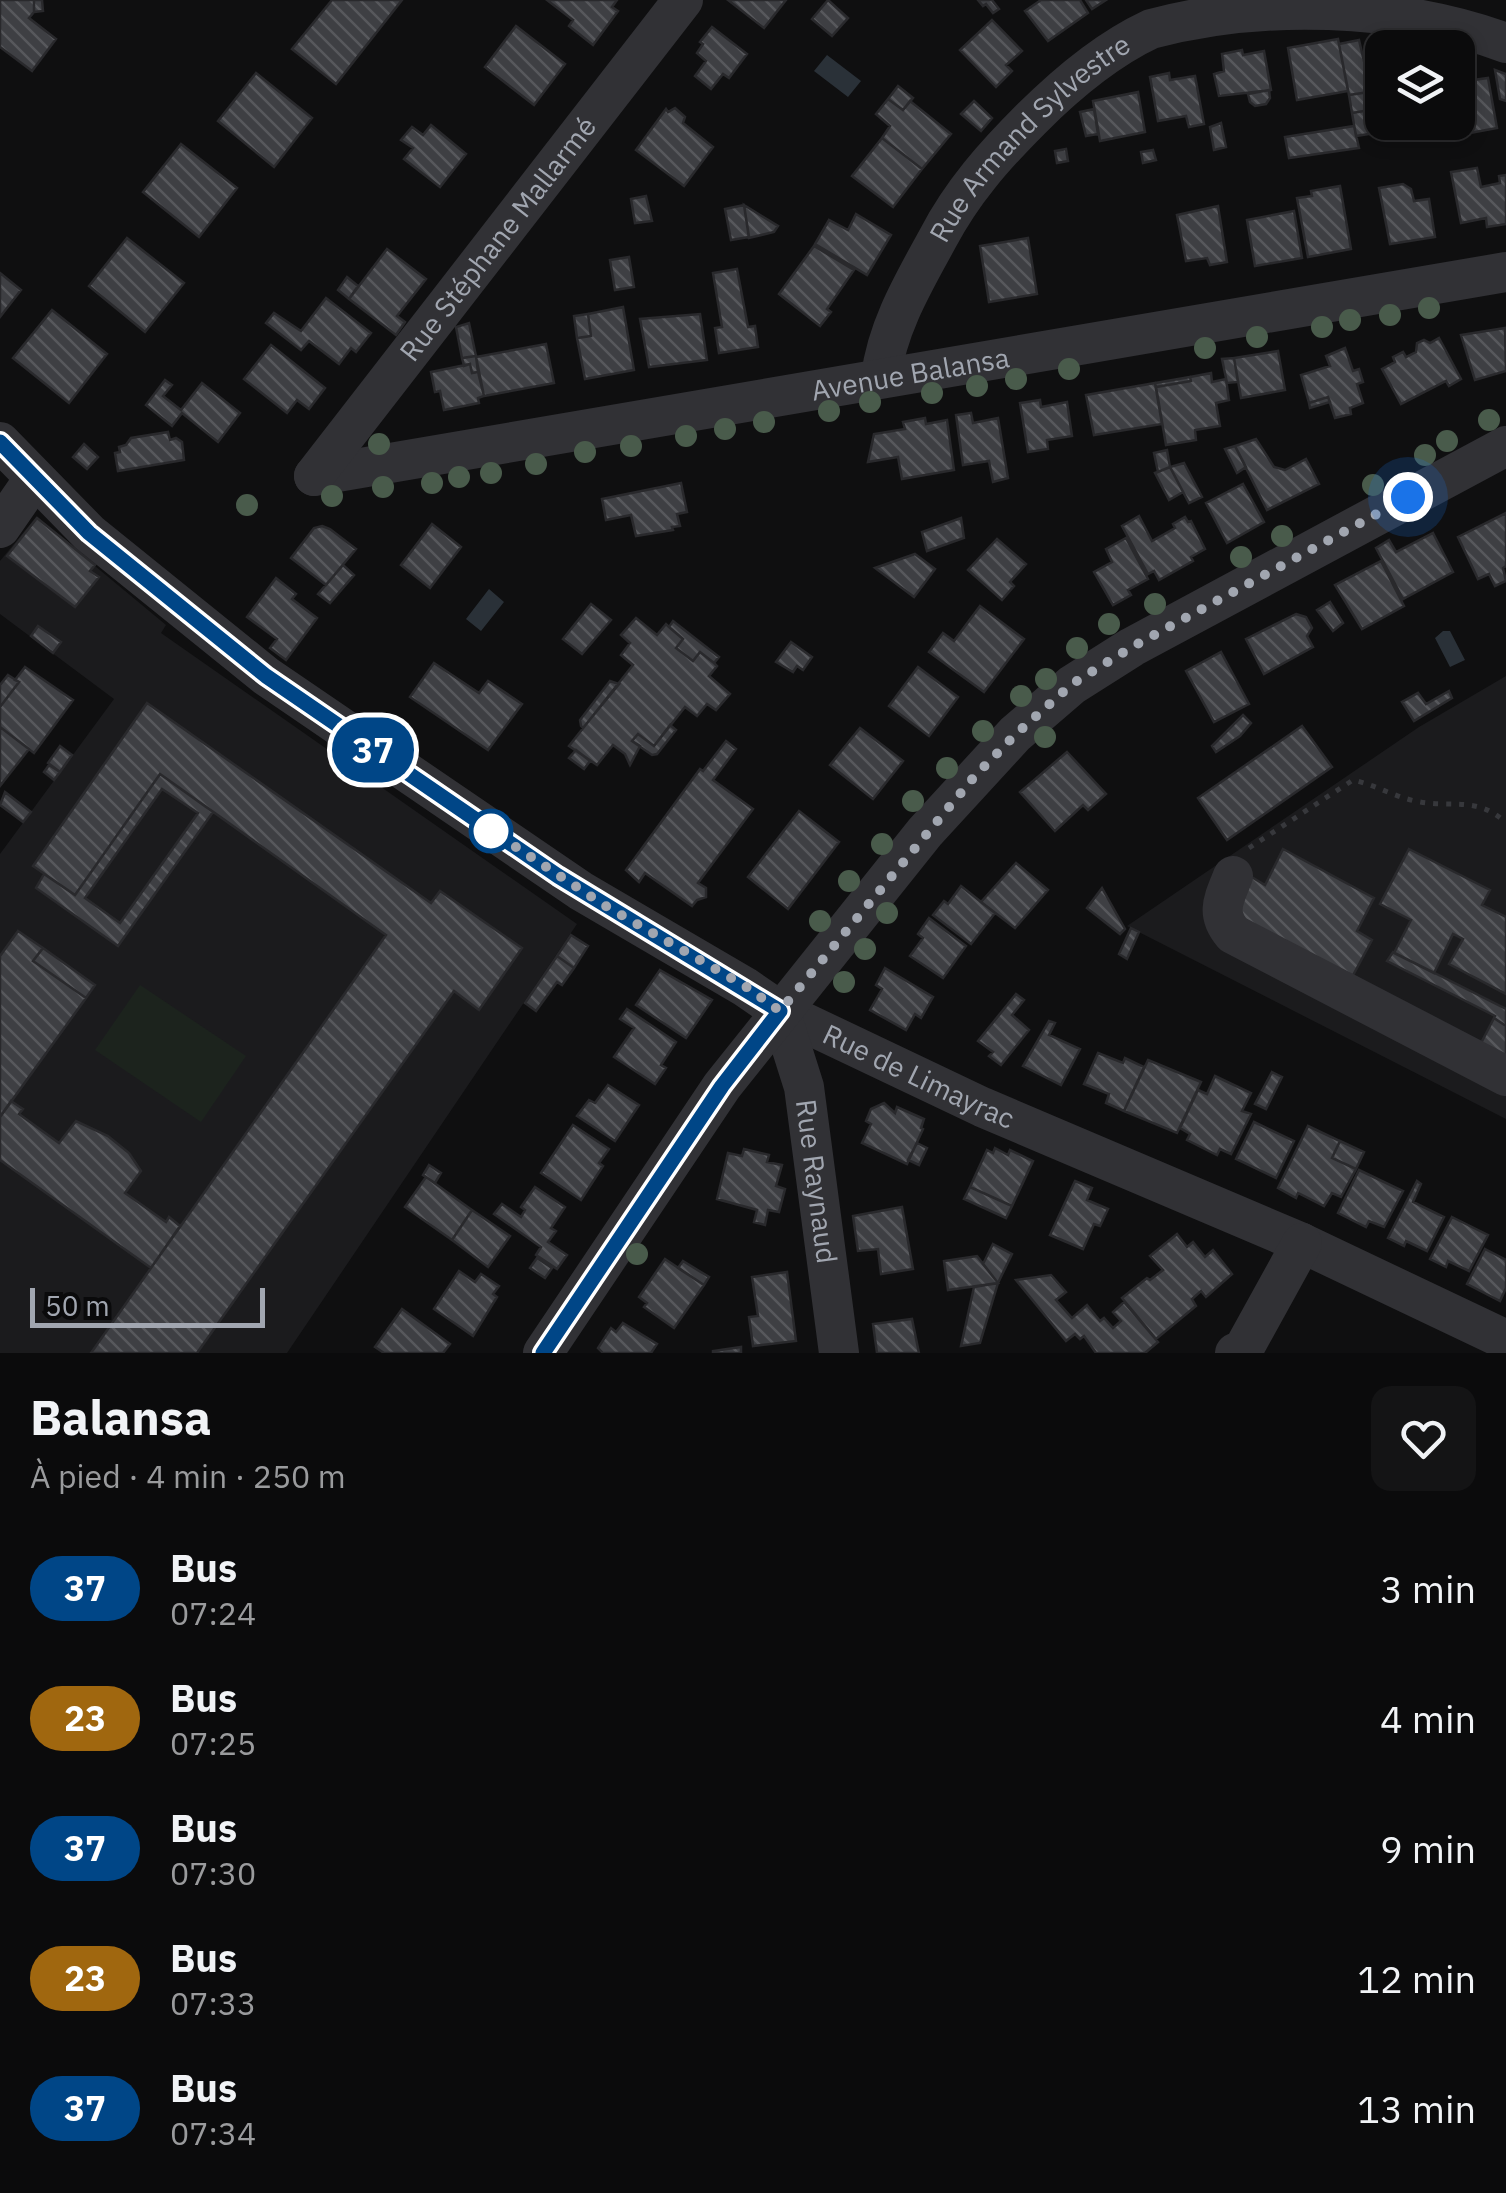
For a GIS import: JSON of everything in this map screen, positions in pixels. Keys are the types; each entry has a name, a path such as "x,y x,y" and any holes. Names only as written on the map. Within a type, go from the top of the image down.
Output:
{"street":[{"name":"Rue Stéphane Mallarmé","path":"314,476 683,0"},
{"name":"Rue Armand Sylvestre","path":"881,377 896,320 957,201 1003,147 1064,86 1152,28 1207,10 1260,2 1329,2 1415,16 1506,43"},
{"name":"Avenue Balansa","path":"314,476 1506,272"},
{"name":"Rue de Limayrac","path":"0,442 89,533 266,676 568,882 745,986 780,1011 982,1106 1501,1328"},
{"path":"543,1353 722,1086 974,777 1016,734 1072,684 1132,647 1506,446"},
{"path":"0,528 34,479"},
{"path":"1233,876 1220,907 1222,922 1233,934 1506,1076"},
{"name":"Rue Raynaud","path":"780,1011 804,1087 839,1353"},
{"path":"1240,1352 1302,1243"}],"path":[{"path":"1233,876 1243,851 1354,780 1425,803 1478,804 1506,822"}],"shaded area":[{"path":"827,55 861,81 848,97 814,71"},
{"path":"36,517 166,625 161,633 577,924 287,1353 0,1353 0,854 114,699 0,614 0,561"},
{"path":"489,589 504,602 481,631 466,619"},
{"path":"1450,631 1465,660 1450,667 1435,638"},
{"path":"1506,676 1506,1119 1127,926 1419,727"},
{"path":"140,985 246,1056 201,1122 95,1050"}],"building":[{"path":"0,0 34,0 34,12 29,18 56,39 32,71 0,47"},
{"path":"34,0 42,0 43,11 34,12"},
{"path":"332,0 402,0 336,84 292,49"},
{"path":"547,0 617,0 612,7 618,11 593,45 569,26 573,20"},
{"path":"728,0 786,0 764,28"},
{"path":"828,0 848,18 832,36 812,19"},
{"path":"978,0 992,0 999,9 993,13"},
{"path":"1041,0 1080,0 1088,13 1048,41 1025,11"},
{"path":"1086,0 1106,0 1092,9"},
{"path":"992,20 1022,51 1006,65 1012,71 996,87 960,50"},
{"path":"516,26 565,64 534,105 485,67"},
{"path":"712,27 747,54 729,78 723,74 711,89 695,76 706,61 697,53 703,44 700,42"},
{"path":"1338,39 1348,91 1297,100 1288,48"},
{"path":"1359,40 1365,61 1365,93 1349,95 1339,44"},
{"path":"1242,50 1243,55 1264,51 1271,90 1219,96 1214,74 1224,71 1222,54"},
{"path":"1495,70 1506,74 1506,101 1500,99"},
{"path":"256,73 312,118 274,167 218,121"},
{"path":"1169,73 1170,80 1195,76 1204,124 1189,127 1186,116 1158,121 1150,77"},
{"path":"1488,78 1497,128 1475,132 1475,80"},
{"path":"898,86 913,98 903,110 888,99"},
{"path":"1269,90 1266,104 1255,106 1250,102 1248,94"},
{"path":"1138,92 1145,132 1100,141 1093,101"},
{"path":"1365,93 1365,111 1352,113 1349,95"},
{"path":"888,99 903,110 910,101 951,134 922,169 882,138 890,126 876,114"},
{"path":"974,101 992,118 981,131 961,114"},
{"path":"675,108 685,117 683,123 713,147 684,186 636,150 666,109 668,112"},
{"path":"1094,109 1098,134 1086,136 1080,112"},
{"path":"1365,111 1365,135 1356,136 1352,113"},
{"path":"1221,123 1226,147 1214,150 1210,127"},
{"path":"431,125 466,154 440,187 404,159 413,148 401,140 412,127 423,135"},
{"path":"1354,126 1359,148 1289,158 1285,137"},
{"path":"882,138 922,169 893,207 852,176"},
{"path":"181,144 237,188 199,237 143,192"},
{"path":"1066,149 1068,161 1057,163 1055,151"},
{"path":"1153,150 1156,160 1143,163 1141,152"},
{"path":"1477,168 1481,187 1500,183 1499,176 1506,175 1506,224 1487,227 1486,218 1461,223 1451,172"},
{"path":"1403,184 1411,189 1414,201 1429,199 1435,237 1390,244 1379,188"},
{"path":"1340,186 1351,249 1308,257 1297,198"},
{"path":"646,196 652,221 635,223 631,199"},
{"path":"744,205 749,237 731,240 725,209"},
{"path":"744,205 778,226 774,232 749,238"},
{"path":"1218,206 1227,262 1210,265 1207,258 1186,261 1177,215"},
{"path":"1294,211 1302,258 1255,266 1247,220"},
{"path":"856,214 891,235 867,275 815,244 829,220 848,230"},
{"path":"127,238 184,283 145,332 89,286"},
{"path":"1028,238 1037,294 989,302 980,246"},
{"path":"814,246 854,270 820,326 779,294"},
{"path":"387,249 426,279 397,316 405,322 396,335 349,299"},
{"path":"629,257 634,287 615,290 610,260"},
{"path":"737,269 748,327 755,326 758,347 719,353 715,328 722,327 713,273"},
{"path":"0,273 21,290 0,317"},
{"path":"347,277 358,286 349,299 338,290"},
{"path":"326,298 371,333 356,352 351,348 339,364 309,341 301,350 266,323 274,313 301,331"},
{"path":"623,307 634,370 585,379 577,338 591,336 588,314"},
{"path":"52,310 107,354 69,403 13,358"},
{"path":"588,314 591,336 577,338 574,316"},
{"path":"700,314 707,360 649,367 640,319"},
{"path":"469,323 476,356 462,358 456,327"},
{"path":"1505,328 1506,371 1475,380 1461,335"},
{"path":"1439,338 1461,379 1449,386 1446,381 1401,404 1382,369 1403,352 1406,357 1416,352 1417,343"},
{"path":"546,344 554,383 484,396 476,357"},
{"path":"271,345 325,388 309,409 297,400 287,413 244,379"},
{"path":"1345,348 1353,371 1359,369 1363,382 1357,384 1363,403 1350,408 1351,414 1335,418 1328,397 1309,403 1301,375 1330,366 1326,356"},
{"path":"1278,351 1285,390 1241,398 1234,358"},
{"path":"476,356 478,372 472,373 470,364 464,366 462,358"},
{"path":"1234,358 1238,382 1227,383 1222,359"},
{"path":"470,364 472,373 478,372 484,396 478,398 479,403 444,410 431,372"},
{"path":"1211,373 1212,382 1226,379 1229,400 1216,403 1220,426 1195,430 1196,440 1166,445 1156,387"},
{"path":"1190,377 1191,381 1156,387 1155,383"},
{"path":"165,380 172,385 163,396 181,410 202,383 240,413 218,442 182,413 172,426 146,405"},
{"path":"1155,383 1162,424 1094,435 1086,395"},
{"path":"1328,397 1330,402 1310,408 1309,403"},
{"path":"1040,400 1041,407 1067,402 1072,436 1047,440 1048,449 1028,452 1020,403"},
{"path":"971,413 973,423 998,418 1008,478 993,482 989,461 963,465 956,415"},
{"path":"925,418 926,424 947,420 954,470 902,479 898,457 868,462 874,434 905,429 903,422"},
{"path":"168,432 170,440 182,442 184,460 118,471 115,453 120,452 119,447 131,438"},
{"path":"1256,439 1274,467 1285,470 1306,459 1319,484 1267,510 1235,446"},
{"path":"84,444 98,457 87,469 73,457"},
{"path":"1235,446 1246,467 1237,473 1225,449"},
{"path":"1167,450 1170,467 1158,472 1154,453"},
{"path":"1184,463 1202,497 1189,503 1170,467"},
{"path":"1170,467 1183,492 1169,500 1155,473"},
{"path":"681,483 687,512 677,514 680,526 672,527 673,530 636,536 631,515 606,520 602,499"},
{"path":"1243,484 1264,522 1227,543 1206,503"},
{"path":"1506,513 1506,581 1495,586 1489,574 1478,579 1458,537"},
{"path":"1139,516 1152,541 1175,528 1173,524 1185,517 1205,549 1191,557 1193,561 1159,580 1154,571 1148,574 1122,526"},
{"path":"37,518 95,565 90,571 99,577 75,607 7,556"},
{"path":"961,518 964,538 927,551 922,532"},
{"path":"432,524 461,547 430,588 401,565"},
{"path":"322,526 356,549 326,585 291,558 314,528"},
{"path":"1433,533 1453,572 1403,599 1376,548 1389,540 1396,552"},
{"path":"1126,538 1148,579 1128,590 1131,595 1113,605 1094,572 1112,562 1106,549"},
{"path":"997,539 1026,564 1010,582 1014,586 1002,600 968,570"},
{"path":"915,554 935,569 914,597 875,568"},
{"path":"1381,561 1404,606 1362,629 1335,585"},
{"path":"343,565 354,575 330,603 318,594"},
{"path":"276,578 296,594 292,599 317,618 286,660 270,648 277,639 247,617"},
{"path":"1330,602 1343,623 1333,631 1317,610"},
{"path":"591,604 611,620 582,654 563,639"},
{"path":"980,606 1024,639 984,692 929,652 943,633 954,641"},
{"path":"1296,614 1306,617 1312,628 1307,636 1313,647 1264,674 1246,639"},
{"path":"636,618 657,635 666,624 683,639 676,648 693,661 700,652 717,666 709,676 730,694 716,710 707,704 697,716 685,707 654,746 638,734 632,741 640,746 630,765 625,754 613,745 597,765 569,746 633,665 621,655 630,643 621,635"},
{"path":"673,621 719,657 714,663 700,652 693,661 676,648 683,639 669,627"},
{"path":"38,626 61,642 53,653 31,636"},
{"path":"791,642 812,657 803,670 797,666 793,672 776,662"},
{"path":"1221,652 1249,704 1214,722 1186,671"},
{"path":"434,663 479,693 488,681 522,704 488,750 410,697"},
{"path":"25,667 73,700 34,753 0,727 0,707"},
{"path":"918,667 958,697 929,736 889,706"},
{"path":"8,675 19,682 0,707 0,685"},
{"path":"610,681 619,684 583,728 580,720"},
{"path":"1449,691 1452,698 1414,721 1402,702 1418,693 1426,704"},
{"path":"147,703 431,903 440,891 522,948 479,1010 454,991 197,1353 91,1353 386,935 160,774 75,895 33,866"},
{"path":"1243,715 1251,723 1216,752 1212,746"},
{"path":"670,725 676,730 657,754 652,755 632,741 638,734 654,746"},
{"path":"1302,726 1332,767 1227,840 1198,798"},
{"path":"0,727 29,749 0,786"},
{"path":"860,728 903,761 873,799 830,765"},
{"path":"726,741 736,749 713,780 753,809 698,883 706,888 706,897 692,906 645,873 639,882 626,870 700,769 703,771"},
{"path":"60,746 72,755 60,772 48,763"},
{"path":"576,750 590,761 584,769 569,758"},
{"path":"1067,752 1106,794 1088,810 1083,805 1055,831 1020,792"},
{"path":"49,765 60,772 54,780 44,772"},
{"path":"160,774 213,812 118,946 36,888 44,874 75,895","holes":["162,789 198,813 120,923 85,898"]},
{"path":"5,792 31,812 23,822 0,805"},
{"path":"799,811 839,842 788,909 748,877"},
{"path":"1283,849 1374,898 1357,931 1372,940 1351,979 1235,916 1250,876 1265,885"},
{"path":"1409,849 1490,890 1482,905 1506,917 1506,994 1449,964 1463,939 1453,934 1434,973 1394,953 1411,920 1380,904"},
{"path":"1016,863 1048,890 1015,928 981,902"},
{"path":"961,886 995,913 971,944 933,915 944,901 948,904"},
{"path":"1102,888 1125,929 1120,934 1087,908"},
{"path":"929,918 966,946 943,978 910,956 923,938 918,934"},
{"path":"1131,928 1139,932 1127,959 1119,954"},
{"path":"18,931 43,948 33,961 86,998 0,1117 0,956"},
{"path":"571,935 588,946 574,968 557,956"},
{"path":"43,948 95,985 86,998 33,961"},
{"path":"1393,952 1506,1009 1506,1026 1495,1016 1387,961"},
{"path":"557,956 574,968 562,985 557,982 536,1011 525,1003"},
{"path":"885,968 933,997 921,1018 915,1014 906,1030 870,1010 882,989 876,985"},
{"path":"660,970 712,1000 686,1038 636,1005"},
{"path":"1016,994 1024,1000 1012,1015 1029,1030 1001,1065 989,1056 993,1052 978,1041"},
{"path":"627,1009 676,1042 661,1065 666,1068 655,1084 614,1057 634,1028 620,1019"},
{"path":"1494,1018 1506,1026 1506,1060 1479,1047"},
{"path":"1049,1021 1055,1023 1049,1035 1080,1049 1061,1085 1023,1066"},
{"path":"1098,1053 1123,1063 1125,1058 1144,1067 1124,1111 1106,1103 1109,1094 1084,1084"},
{"path":"1148,1060 1201,1082 1177,1133 1124,1111"},
{"path":"1272,1072 1282,1077 1266,1109 1255,1104"},
{"path":"1215,1076 1251,1093 1242,1111 1251,1114 1231,1154 1220,1149 1217,1155 1187,1140 1190,1134 1180,1128 1198,1090 1207,1094"},
{"path":"608,1085 639,1105 615,1141 577,1116 589,1100 595,1103"},
{"path":"11,1101 23,1109 19,1114 59,1143 76,1121 108,1136 129,1153 141,1171 125,1193 166,1222 169,1217 180,1226 151,1268 0,1160 0,1117"},
{"path":"884,1103 895,1113 897,1107 924,1119 907,1164 862,1143 871,1124 866,1121 871,1109"},
{"path":"1254,1122 1294,1141 1276,1178 1236,1159"},
{"path":"573,1125 609,1149 581,1200 541,1173"},
{"path":"1308,1126 1340,1141 1332,1158 1356,1169 1341,1197 1332,1193 1324,1206 1278,1188"},
{"path":"1340,1141 1364,1152 1356,1169 1332,1158"},
{"path":"917,1143 927,1148 919,1165 908,1160"},
{"path":"995,1148 1033,1161 1012,1206 970,1187 987,1150 993,1153"},
{"path":"744,1149 769,1155 767,1162 782,1165 776,1186 785,1189 779,1212 768,1210 765,1225 754,1222 757,1210 717,1199 728,1153 742,1156"},
{"path":"429,1165 441,1173 435,1183 423,1175"},
{"path":"1359,1170 1403,1191 1384,1227 1369,1221 1366,1227 1338,1213"},
{"path":"426,1177 472,1210 452,1240 405,1207"},
{"path":"1075,1181 1092,1188 1087,1200 1108,1209 1100,1226 1094,1224 1083,1249 1050,1235"},
{"path":"1417,1181 1421,1184 1413,1202 1444,1217 1427,1251 1388,1238"},
{"path":"535,1187 565,1207 551,1228 556,1231 548,1242 567,1255 557,1269 536,1255 541,1247 494,1214 502,1204 521,1217 525,1210 521,1207"},
{"path":"970,1187 1012,1206 1006,1218 964,1199"},
{"path":"902,1207 913,1269 881,1274 878,1249 858,1251 853,1216"},
{"path":"472,1210 510,1236 488,1267 452,1240"},
{"path":"1452,1217 1488,1235 1469,1271 1448,1261 1446,1267 1430,1259"},
{"path":"1177,1234 1187,1247 1193,1242 1205,1257 1213,1250 1232,1274 1206,1297 1201,1291 1192,1299 1196,1306 1156,1339 1122,1298 1163,1270 1150,1256"},
{"path":"993,1244 1012,1254 998,1283 983,1264"},
{"path":"1485,1249 1506,1260 1506,1288 1500,1301 1467,1284"},
{"path":"977,1256 998,1283 948,1290 944,1261"},
{"path":"537,1258 552,1268 545,1278 530,1268"},
{"path":"665,1259 704,1285 674,1328 644,1307 647,1303 639,1297"},
{"path":"683,1261 709,1277 704,1285 678,1268"},
{"path":"459,1271 475,1282 481,1274 499,1286 493,1294 497,1297 473,1336 434,1309"},
{"path":"787,1272 796,1341 753,1346 749,1317 758,1316 752,1277"},
{"path":"1051,1275 1066,1292 1056,1300 1072,1318 1087,1305 1100,1321 1104,1318 1113,1328 1121,1321 1113,1312 1124,1302 1158,1342 1145,1353 1096,1353 1084,1336 1080,1339 1075,1334 1066,1341 1016,1280"},
{"path":"998,1283 980,1343 961,1346 974,1287"},
{"path":"402,1309 450,1344 443,1353 384,1353 375,1347"},
{"path":"912,1319 919,1353 877,1353 873,1324"},
{"path":"623,1323 657,1344 651,1353 603,1353 598,1348 611,1328 616,1332"},
{"path":"741,1347 741,1353 713,1353 713,1351"}],"bus line":[{"name":"37","path":"0,442 89,533 266,676 558,876 745,986 780,1011 722,1086 543,1353"}],"route":[{"path":"491,831 481,824 604,905 745,986 780,1011 974,777 1072,684 1132,647 1408,497"}]}
